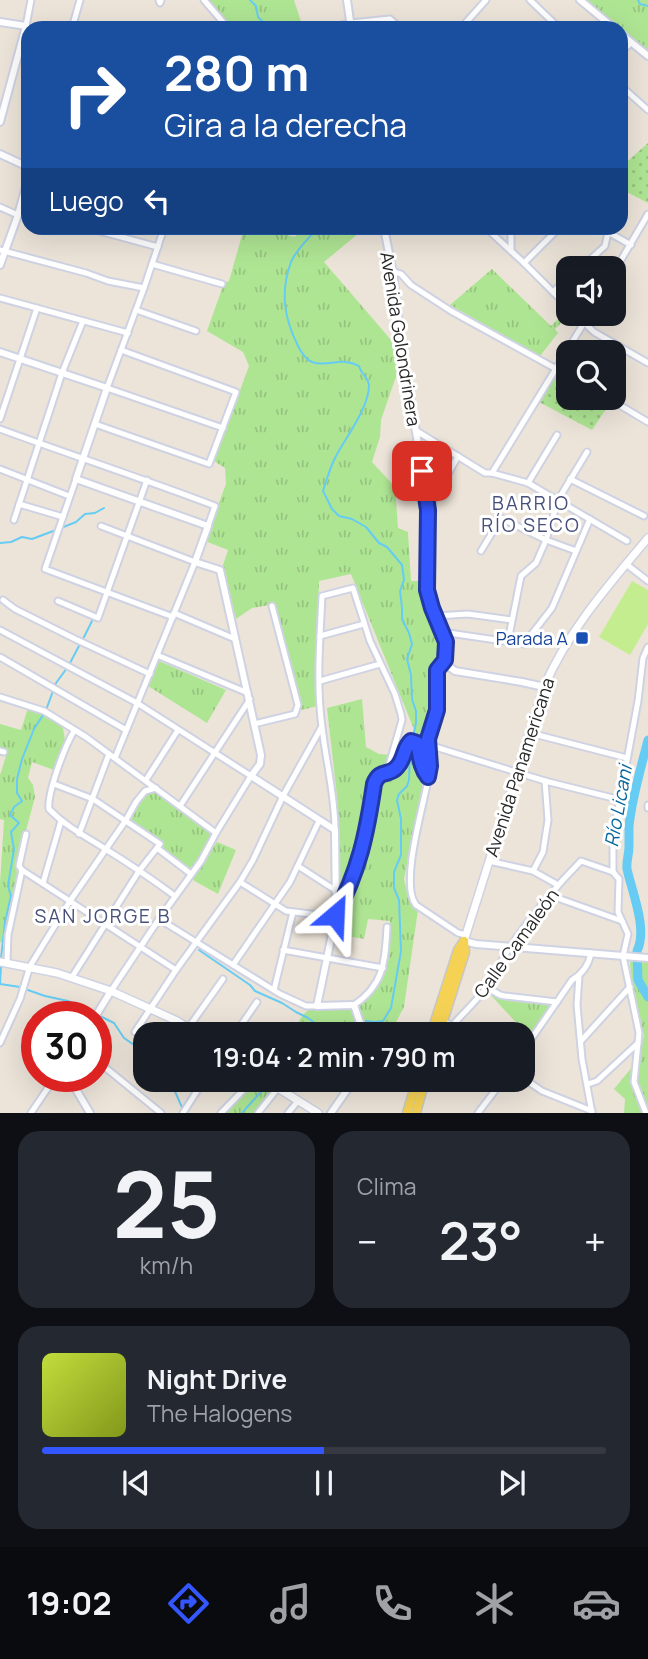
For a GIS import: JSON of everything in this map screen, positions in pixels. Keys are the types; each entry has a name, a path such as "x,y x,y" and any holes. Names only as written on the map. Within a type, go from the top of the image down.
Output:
{"main road":[{"name":"Avenida Panamericana","path":"434,1022 458,950 465,938 544,687 572,635 648,538"},
{"name":"Avenida Panamericana","path":"443,1021 465,951 465,938"},
{"path":"4,962 72,977 111,991 178,1022"},
{"path":"284,1092 318,1113"},
{"path":"407,1113 413,1092"},
{"path":"415,1113 421,1092"}],"street":[{"path":"27,21 31,0"},
{"path":"74,21 80,0"},
{"path":"204,0 222,21"},
{"path":"347,0 350,21"},
{"path":"467,21 486,0"},
{"path":"530,0 552,21"},
{"path":"580,0 606,21"},
{"path":"0,22 21,25"},
{"path":"628,40 648,56"},
{"path":"628,46 631,43"},
{"path":"0,122 21,44"},
{"path":"628,92 648,110"},
{"path":"0,154 21,164"},
{"path":"0,265 2,250 21,204"},
{"path":"0,207 19,211"},
{"path":"624,256 648,214"},
{"path":"114,235 158,247"},
{"path":"162,235 45,569 235,639"},
{"name":"Avenida Golondrinera","path":"385,235 428,510 429,598 446,642 445,660 437,670 437,710 429,733 428,777 411,862 410,882 413,901 465,938"},
{"path":"494,235 556,295"},
{"path":"511,235 511,250"},
{"path":"524,263 552,235"},
{"path":"594,256 605,246 607,235"},
{"path":"613,235 631,245"},
{"path":"2,250 108,281 144,288"},
{"path":"152,264 222,284"},
{"path":"393,273 401,274 411,285 451,311 556,368 492,473"},
{"path":"0,298 128,333"},
{"path":"0,419 37,308"},
{"path":"136,310 196,331"},
{"path":"13,520 62,373 83,321"},
{"path":"586,326 648,363"},
{"path":"95,424 209,464 236,392 121,350"},
{"path":"0,352 223,428"},
{"path":"626,409 648,422"},
{"path":"0,429 215,506 150,674 79,834"},
{"path":"415,430 485,473 528,483 627,541"},
{"path":"528,483 557,435"},
{"path":"508,641 521,576 536,563 558,500 587,452"},
{"path":"428,510 458,456"},
{"path":"0,469 69,496"},
{"path":"570,478 644,516"},
{"path":"76,479 208,526"},
{"path":"58,601 99,618 147,480"},
{"path":"19,504 63,517"},
{"path":"481,551 500,518 576,551"},
{"path":"442,632 524,644 552,608 590,519"},
{"path":"101,526 220,570 261,759 201,860 105,1001"},
{"path":"626,564 648,581"},
{"path":"317,1006 335,915 335,807 321,726 322,596 353,588 364,624 394,694 402,720 387,772"},
{"path":"3,600 15,609 150,674"},
{"path":"254,724 295,714 298,705 272,606"},
{"path":"436,616 468,614 512,620"},
{"path":"320,636 364,624"},
{"path":"0,630 137,704 335,830"},
{"path":"646,1113 634,1082 639,1033 623,956 628,934 618,912 619,879 613,872 613,836 643,658 648,647"},
{"path":"157,655 249,696"},
{"path":"0,657 126,730"},
{"path":"445,660 455,671 544,687"},
{"path":"320,681 380,664"},
{"path":"180,806 249,696"},
{"path":"0,697 44,711 146,780 216,833"},
{"path":"142,1022 240,882 321,726"},
{"path":"146,780 178,730"},
{"path":"74,731 62,754 49,809 79,834 175,896"},
{"path":"530,733 627,758"},
{"path":"335,915 354,876 368,827 375,780 379,775 398,767 407,744 411,741 415,741 418,746 420,761 428,777"},
{"path":"429,745 518,773 621,800"},
{"path":"533,871 543,852 548,820 545,780"},
{"path":"54,784 93,799 160,844 139,871 72,977"},
{"path":"0,1043 20,999 30,966 136,802 145,791 156,788"},
{"path":"44,883 61,821"},
{"path":"233,965 290,882 319,821"},
{"path":"26,834 19,866 22,870 176,970"},
{"path":"157,848 191,874"},
{"path":"488,861 533,871 558,884"},
{"name":"Calle Camaleón","path":"443,1021 452,1026 486,987 510,947 558,884 580,861 613,872"},
{"path":"298,866 335,890"},
{"path":"4,962 22,870"},
{"path":"240,882 286,911 335,915"},
{"path":"550,895 622,921"},
{"path":"274,990 293,912"},
{"path":"159,919 274,990 306,1006 355,1005 369,993 383,968 387,926"},
{"path":"465,938 476,944 645,957"},
{"path":"283,950 383,968"},
{"path":"535,1034 572,980 579,976 590,961 591,953"},
{"path":"579,976 582,1059 592,1112"},
{"path":"192,1022 223,979"},
{"path":"486,987 500,995 557,1002"},
{"path":"581,1041 630,987"},
{"path":"243,1022 257,1002"},
{"path":"355,1005 360,1022"},
{"path":"588,1084 597,1081 638,1043"},
{"path":"112,1073 161,1113"},
{"path":"535,1086 592,1112"},
{"path":"31,1113 45,1092"},
{"path":"78,1092 90,1113"},
{"path":"183,1113 196,1092"},
{"path":"221,1113 241,1092"},
{"path":"258,1113 275,1092"},
{"path":"331,1113 346,1092"},
{"path":"478,1113 494,1092"},
{"path":"288,1113 298,1101"},
{"path":"36,1105 41,1113"}],"green space":[{"path":"208,0 294,0 301,21 224,21"},
{"path":"587,0 648,0 648,51 628,34 628,21 612,21"},
{"path":"648,143 648,203 628,193 628,161"},
{"path":"242,235 357,235 324,262 398,348 400,365 381,420 380,437 372,462 395,487 398,528 408,532 411,581 425,581 443,642 442,651 433,666 434,707 424,729 424,754 351,574 319,581 318,706 301,710 275,604 252,608 236,619 223,565 228,550 205,541 226,484 225,468 214,461 249,366 243,352 207,331 224,283 229,281"},
{"path":"492,269 551,326 556,321 558,326 555,329 558,333 540,356 450,305"},
{"path":"556,375 556,410 605,410 592,430 539,402"},
{"path":"632,581 648,590 648,624 630,655 599,637"},
{"path":"159,661 226,690 207,723 148,686"},
{"path":"362,699 366,747 379,754 415,757 424,780 404,879 409,901 418,910 404,1007 396,1022 298,1022 311,1009 350,1008 365,1001 381,979 389,954 390,921 368,919 364,939 335,934 338,917 338,805 327,708"},
{"path":"28,708 42,713 63,728 65,740 54,770 32,762 28,778 33,785 35,797 16,868 18,878 4,942 0,942 4,820 0,819 0,775 8,750 0,748 0,724 21,730"},
{"path":"155,791 211,834 190,869 161,847 164,842 129,819 147,794"},
{"path":"217,842 236,850 218,894 191,879"},
{"path":"630,962 648,962 648,1110 638,1083 639,1054 644,1036"},
{"path":"487,991 502,998 549,1004 535,1028 535,1022 516,1022"},
{"path":"633,1066 631,1082 644,1113 624,1113 625,1099 614,1089"},
{"path":"246,1092 271,1092 255,1113 225,1113"}],"waterway":[{"path":"250,0 256,6 258,17 262,21"},
{"path":"638,0 640,4 648,6"},
{"path":"311,235 291,262 285,284 289,325 307,359 323,364 352,363 359,366 369,385 365,404 334,460 323,491 332,509 339,516 352,519 366,527 402,565 402,619 412,644 407,659 416,711 413,737"},
{"path":"61,528 76,522 85,514 104,508"},
{"path":"0,543 22,537 32,539 56,530"},
{"path":"83,639 93,619"},
{"path":"70,663 80,644"},
{"path":"46,710 56,683 67,668"},
{"path":"1,958 11,896 8,886 14,849 11,832 19,823 10,815 14,807 22,801 17,793 17,779 34,729 43,715"},
{"name":"Río Licani","path":"648,740 630,815 627,866 640,921 638,980 648,997"},
{"path":"366,1021 383,1021 391,1008 401,951 399,900 394,888 394,872 401,855 401,819 397,800 409,780 410,752"},
{"path":"199,950 255,991 313,1022"},
{"path":"1,966 0,984 20,987"},
{"path":"25,989 68,1001"},
{"path":"112,1022 124,1038 133,1044"},
{"path":"175,1092 183,1109"},
{"path":"242,1113 261,1092"}],"place":[{"name":"Parada A","path":"582,638"}],"district":[{"name":"BARRIO RÍO SECO","path":"531,514"},
{"name":"SAN JORGE B","path":"103,916"}],"route":[{"path":"335,915 354,876 368,827 376,777 398,767 405,748 411,741 417,743 420,761 428,777 428,739 437,710 437,670 445,660 446,642 427,590 428,510 422,471"}]}
